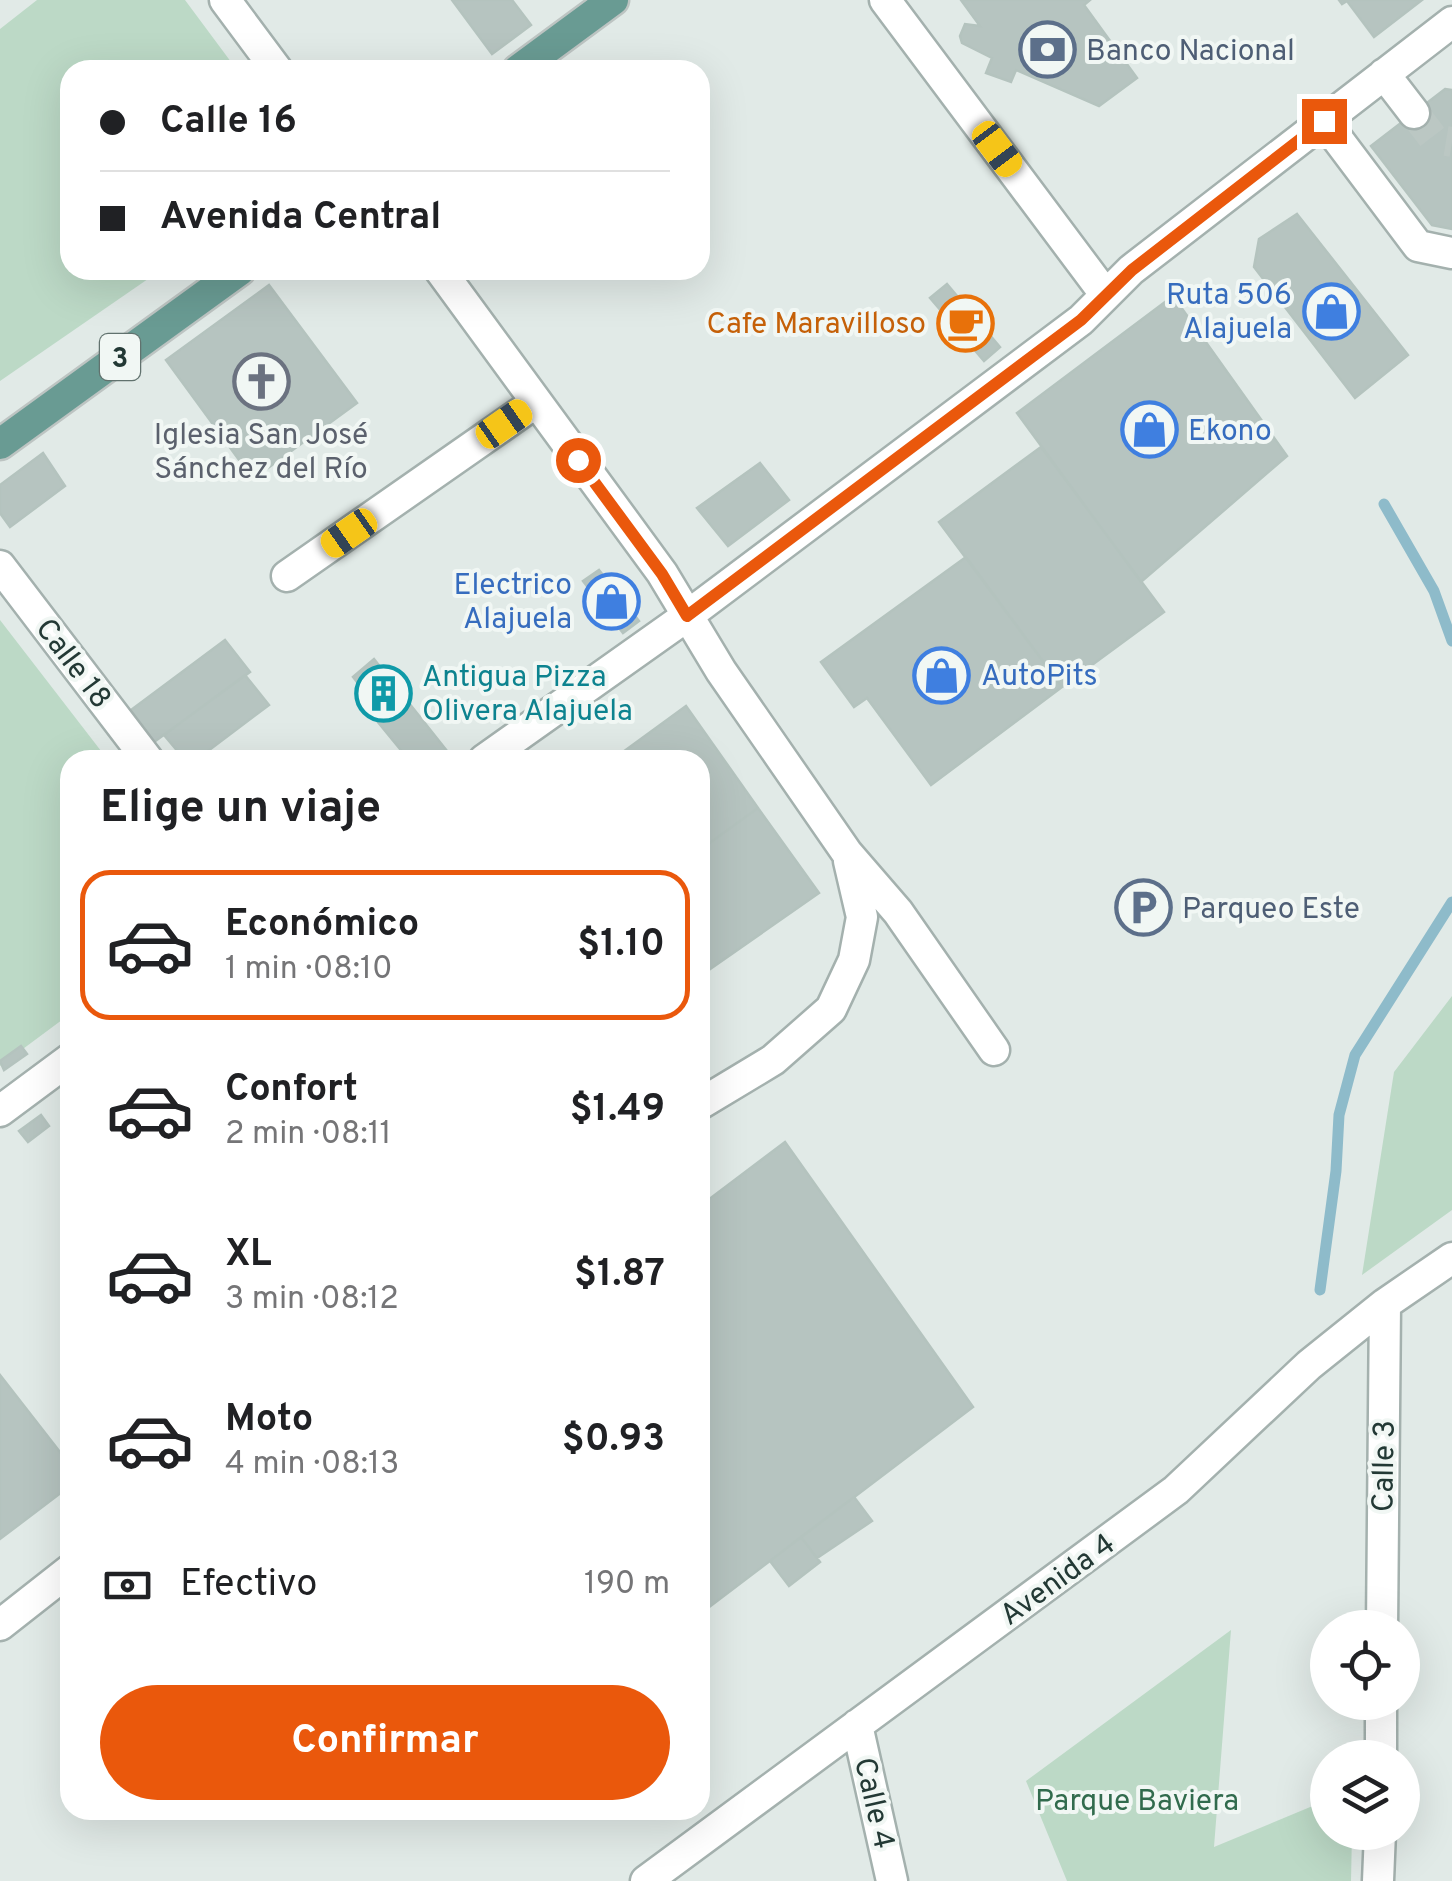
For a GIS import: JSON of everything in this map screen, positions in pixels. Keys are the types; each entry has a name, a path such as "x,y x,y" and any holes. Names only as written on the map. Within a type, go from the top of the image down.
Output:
{"main road":[{"path":"532,60 613,0"},
{"name":"3","path":"0,444 226,280"}],"street":[{"path":"225,0 270,60"},
{"path":"885,0 1105,294"},
{"path":"498,750 687,616 1081,320 1105,294 1452,22"},
{"path":"1384,74 1414,113"},
{"path":"1324,121 1418,246 1452,253"},
{"path":"447,280 662,574 847,853 898,912 994,1050"},
{"path":"287,576 535,403"},
{"name":"Calle 18","path":"0,566 140,750"},
{"path":"710,1098 773,1060 832,1009 854,960 862,917 847,853"},
{"path":"0,1111 60,1067"},
{"name":"Avenida 4","path":"646,1881 1176,1490 1310,1365 1385,1304 1452,1258"},
{"name":"Calle 3","path":"1382,1610 1385,1304"},
{"path":"0,1625 60,1578"},
{"name":"Calle 4","path":"857,1725 892,1881"},
{"path":"1378,1881 1379,1850"}],"green space":[{"path":"37,0 185,0 230,60 60,60 60,280 146,280 0,381 0,29"},
{"path":"0,620 100,750 60,750 60,1021 0,1066"},
{"path":"1452,996 1452,1210 1362,1275 1394,1072"},
{"name":"Parque Baviera","path":"1231,1630 1214,1847 1310,1807 1310,1850 1352,1850 1351,1881 1067,1881 1026,1781"}],"building":[{"path":"452,0 512,0 531,25 492,54"},
{"name":"Banco Nacional","path":"961,0 1090,0 1084,5 1137,78 1099,106 1016,70 1011,82 986,73 992,58 962,43 960,36 965,24 980,26"},
{"path":"1339,0 1422,0 1374,37 1347,1 1342,4"},
{"path":"1445,89 1452,90 1452,229 1432,225 1371,146"},
{"name":"Ruta 506 Alajuela","path":"1297,214 1408,355 1355,398 1254,267 1259,239"},
{"name":"Cafe Maravilloso","path":"947,284 1000,347 984,361 930,298"},
{"name":"Iglesia San José Sánchez del Río","path":"269,285 357,403 253,479 166,360"},
{"name":"Ekono","path":"1173,296 1287,456 1141,582 1017,413"},
{"path":"1041,447 1164,612 1062,687 939,522"},
{"path":"43,453 65,486 10,527 0,513 0,485"},
{"path":"760,463 789,500 728,546 697,508"},
{"name":"AutoPits","path":"966,557 1062,687 931,785 867,698 854,707 821,662"},
{"name":"Electrico Alajuela","path":"599,570 639,621 623,633 583,581"},
{"path":"225,640 250,672 154,742 131,710"},
{"name":"Antigua Pizza Olivera Alajuela","path":"374,659 446,750 401,750 373,716 379,710 353,677"},
{"path":"245,675 269,705 209,750 177,750 164,735"},
{"path":"686,706 758,808 710,843 710,750 626,750"},
{"path":"758,808 819,893 710,969 710,843"},
{"path":"21,1046 27,1054 4,1070 0,1061"},
{"path":"41,1115 49,1126 28,1142 19,1131"},
{"path":"785,1142 973,1407 710,1606 710,1198"},
{"path":"0,1375 60,1452 60,1494 0,1539"},
{"path":"854,1497 872,1521 817,1558 801,1537"},
{"path":"801,1537 820,1562 789,1586 770,1561"}],"waterway":[{"path":"1384,504 1434,591 1452,641"},
{"path":"1320,1290 1336,1171 1339,1115 1355,1055 1452,902"}],"tunnel":[{"path":"1414,113 1434,139 1452,142"}],"place":[{"name":"Banco Nacional","path":"1047,50"},
{"name":"Ruta 506 Alajuela","path":"1331,311"},
{"name":"Cafe Maravilloso","path":"965,323"},
{"name":"Iglesia San José Sánchez del Río","path":"261,382"},
{"name":"Ekono","path":"1149,430"},
{"name":"Electrico Alajuela","path":"611,601"},
{"name":"AutoPits","path":"942,675"},
{"name":"Antigua Pizza Olivera Alajuela","path":"383,693"},
{"name":"Parqueo Este","path":"1143,908"}],"route":[{"path":"578,460 662,574 687,616 1081,320 1132,270 1324,121"}]}
